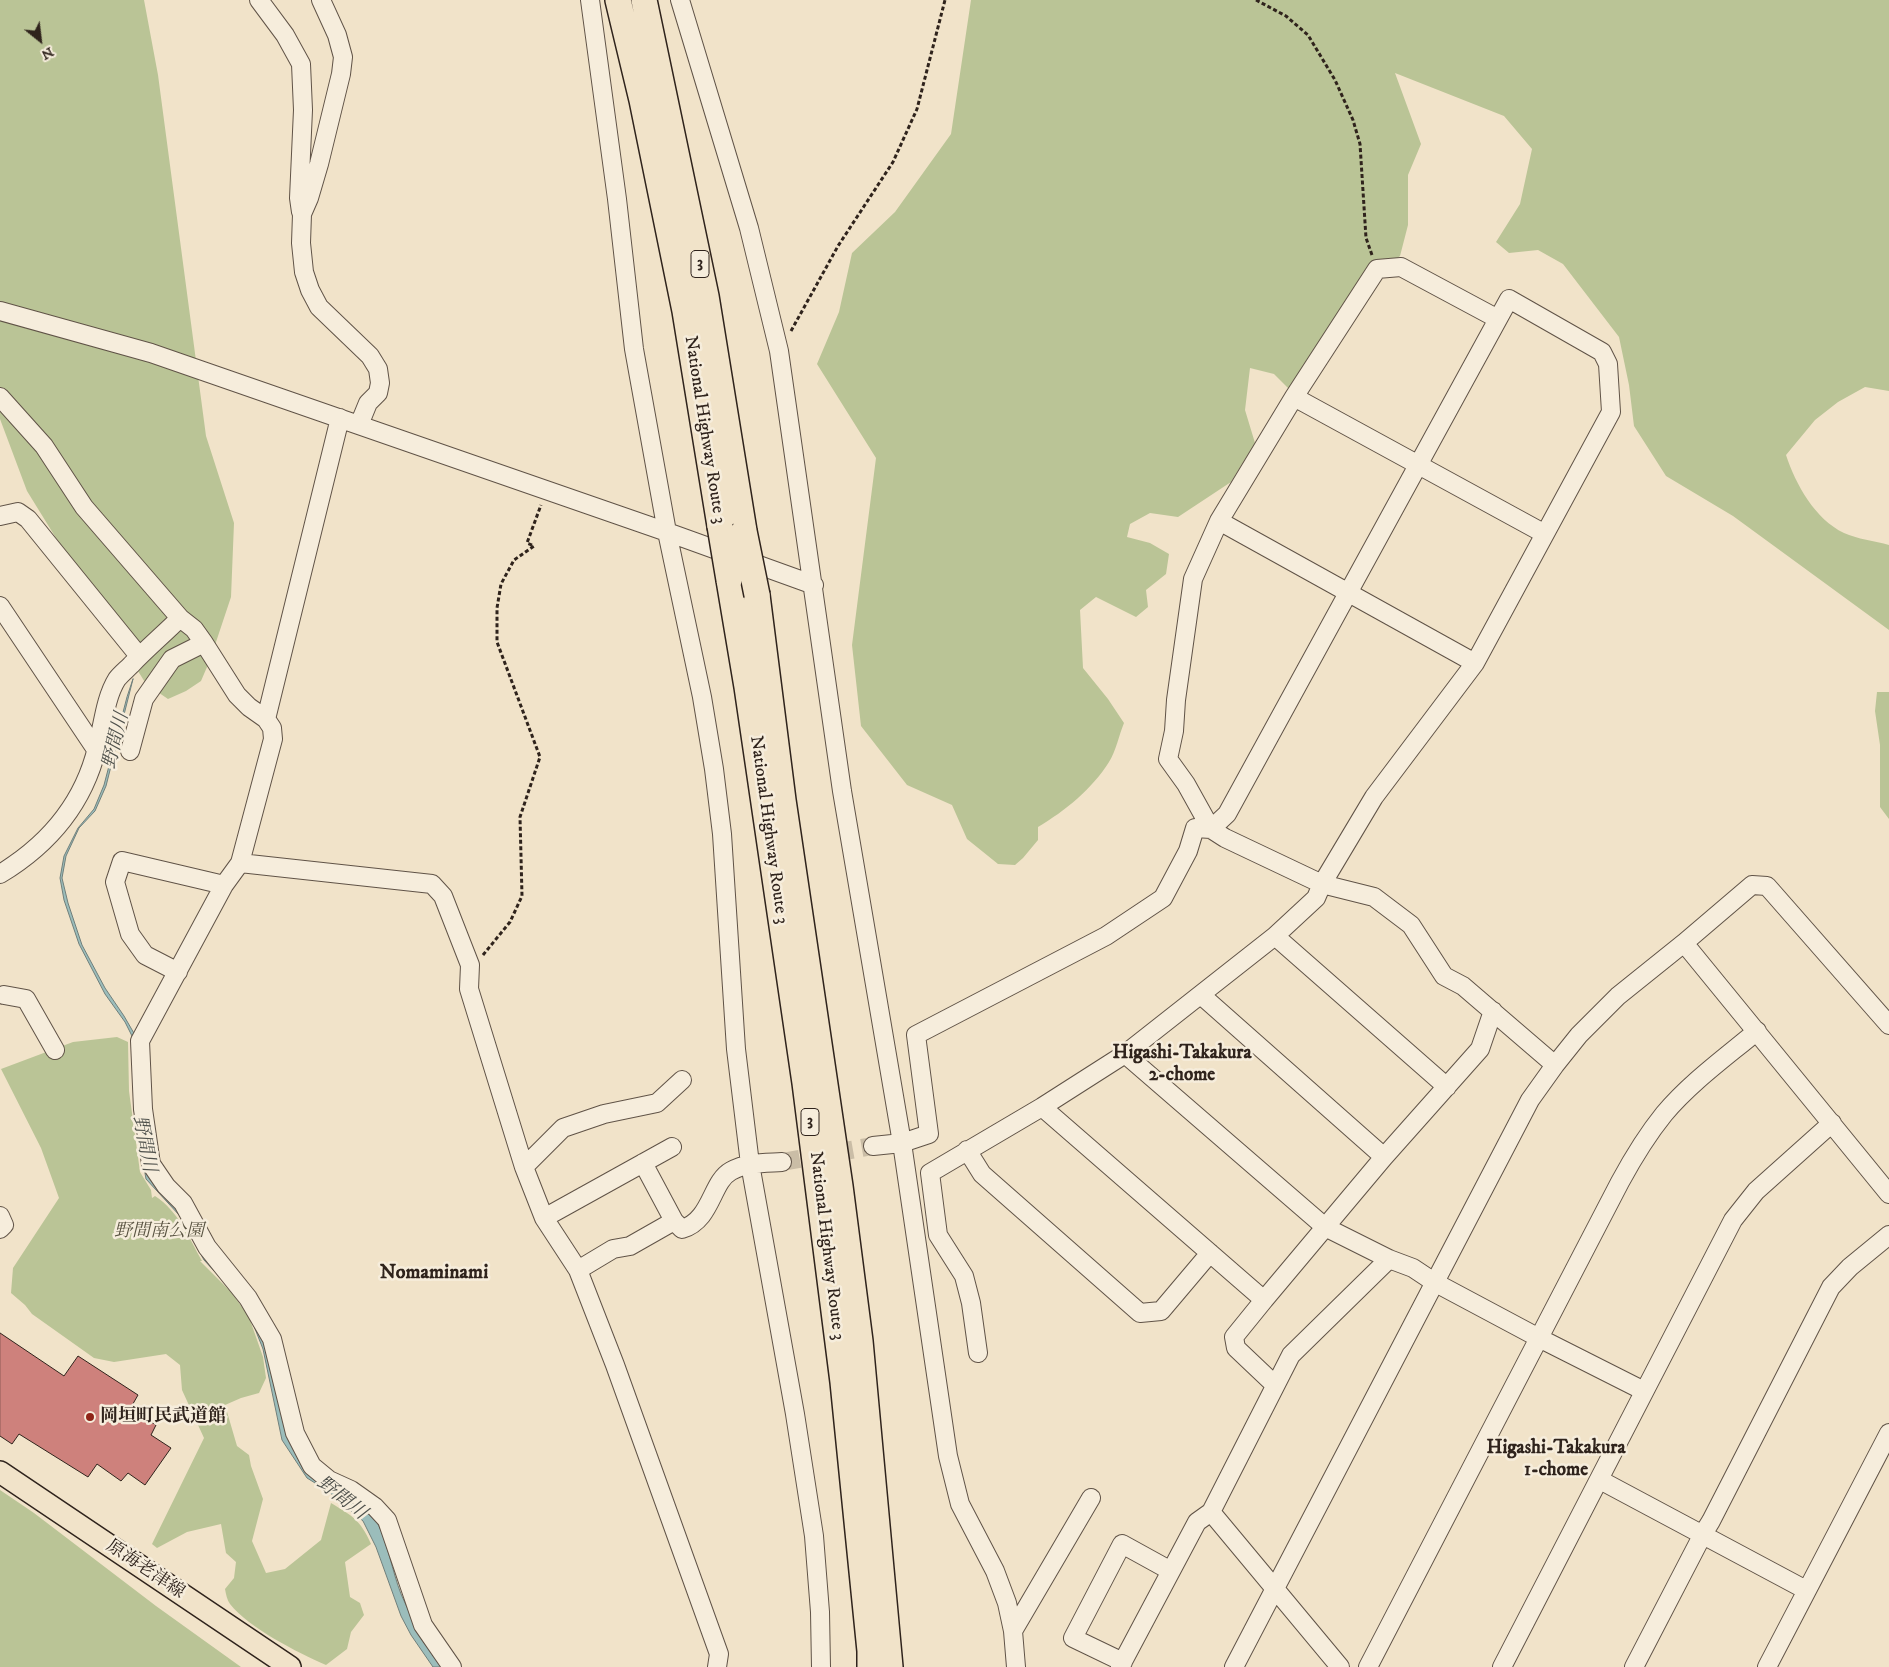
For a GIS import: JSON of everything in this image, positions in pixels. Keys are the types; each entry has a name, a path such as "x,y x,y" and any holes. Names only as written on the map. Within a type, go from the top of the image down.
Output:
{"highway":[{"name":"National Highway Route 3","path":"618,0 642,100 732,528 757,595 783,800 840,1186 860,1341 890,1667"},
{"name":"National Highway Route 3","path":"644,0 706,296 732,528 729,580 747,688 805,1083 830,1271 843,1382 870,1651 870,1667"}],"main road":[{"name":"原海老津線","path":"0,1472 290,1667"}],"street":[{"path":"259,0 285,35 300,64 303,110 299,198 302,214 301,243 304,272 310,290 320,307 370,356 378,370 380,383 378,393 368,403 359,425"},
{"path":"302,214 319,164 341,74 343,58 336,35 321,0"},
{"path":"590,0 617,199 634,349 667,532 702,697 714,769 722,834 736,1049 750,1164 814,1536 820,1612 821,1667"},
{"path":"680,0 749,228 780,351 842,791 902,1143 948,1456 960,1504 995,1571 1008,1603 1016,1667"},
{"path":"1498,319 1400,267 1377,270 1294,397 1219,521 1193,579 1176,700 1174,731 1168,759 1186,784 1211,828 1225,838 1322,884 1374,897 1411,925 1444,976 1463,986 1555,1065"},
{"path":"873,1146 902,1143 929,1134 916,1035 1106,936 1163,898 1188,851 1195,828 1211,828 1227,814 1509,299 1602,352 1608,364 1611,412 1475,663 1374,797 1322,884 1316,898 1275,936 1125,1054 1042,1107 930,1173 938,1235 964,1276 971,1303 978,1353"},
{"path":"0,311 151,352 814,585"},
{"path":"0,397 44,446 84,507 180,618 194,629 237,696 266,719 272,728 273,739 240,863 224,885 140,1041 143,1109 151,1164 166,1186 183,1203 207,1247 248,1298 272,1339 295,1434 312,1466 329,1480 351,1490 375,1506 387,1520 422,1625 452,1667"},
{"path":"1294,397 1545,534"},
{"path":"266,719 340,418"},
{"path":"0,516 18,512 28,519 139,656"},
{"path":"1219,521 1475,663"},
{"path":"0,606 97,751"},
{"path":"0,874 24,859 52,834 76,803 87,781 97,751 110,697 117,679 180,618"},
{"path":"130,751 144,700 172,659 204,642"},
{"path":"178,972 145,955 130,934 115,882 122,861 224,885"},
{"path":"240,863 432,884 443,896 470,966 469,990 524,1167 544,1218 578,1270 615,1365 719,1654 717,1667"},
{"path":"1234,1667 1530,1100 1579,1035 1618,996 1752,885 1767,886 1889,1025"},
{"path":"1275,936 1447,1087"},
{"path":"1684,943 1887,1188"},
{"path":"1,993 26,999 55,1050"},
{"path":"1201,995 1384,1158"},
{"path":"1275,1385 1236,1348 1234,1337 1325,1227 1480,1049 1493,1012"},
{"path":"1368,1667 1641,1144 1665,1113 1693,1085 1757,1031"},
{"path":"1125,1054 1325,1227 1389,1259 1413,1268 1434,1282 1539,1338 1644,1391"},
{"path":"524,1167 563,1128 604,1114 657,1104 682,1080"},
{"path":"1042,1107 1264,1300"},
{"path":"1502,1667 1733,1220 1756,1191 1832,1123"},
{"path":"544,1218 672,1147"},
{"path":"967,1150 982,1174 1140,1313 1161,1311 1210,1253"},
{"path":"643,1163 674,1221 682,1229 692,1226 703,1213 730,1172 750,1164 782,1162"},
{"path":"0,1216 4,1226 0,1229"},
{"path":"578,1270 614,1249 630,1246 674,1221"},
{"path":"1634,1667 1831,1288 1850,1267 1889,1235"},
{"path":"1171,1571 1122,1544 1074,1638 1121,1664 1171,1571 1197,1522 1211,1512 1291,1355 1389,1259"},
{"path":"1767,1667 1889,1433"},
{"path":"1600,1480 1806,1590"},
{"path":"1013,1631 1091,1498"},
{"path":"1211,1512 1340,1667"}],"path":[{"path":"780,351 838,246 892,162 917,109 945,0"},
{"path":"1256,0 1286,16 1308,35 1334,80 1353,120 1360,144 1366,238 1377,270"},
{"path":"470,966 488,952 510,922 522,896 520,817 540,757 497,642 497,608 502,584 514,560 534,546 527,543 547,491"}],"green space":[{"path":"0,0 144,0 158,75 206,436 234,523 231,597 210,660 201,681 186,691 168,699 146,684 27,491 0,419"},
{"path":"971,0 1889,0 1889,391 1865,387 1838,402 1815,420 1786,455 1801,489 1824,519 1849,535 1889,545 1889,630 1733,516 1666,476 1634,426 1629,385 1619,337 1563,264 1538,250 1509,253 1496,242 1520,204 1532,149 1504,116 1395,73 1421,144 1408,175 1408,225 1400,256 1349,299 1290,390 1274,374 1250,368 1245,410 1255,443 1231,482 1178,517 1150,513 1130,524 1127,537 1150,543 1169,554 1166,574 1146,590 1148,607 1136,617 1096,597 1080,610 1083,668 1108,699 1124,723 1114,753 1102,772 1086,790 1068,807 1038,827 1038,840 1023,858 1015,865 998,864 967,839 952,805 907,785 861,726 852,645 876,458 817,364 839,312 852,253 895,212 951,134"},
{"path":"1877,692 1889,692 1889,819 1880,807 1880,745 1875,711"},
{"name":"野間南公園","path":"117,1037 128,1042 129,1091 140,1172 151,1190 152,1198 155,1196 163,1202 177,1217 202,1261 200,1261 232,1293 249,1317 263,1357 266,1378 259,1393 225,1405 237,1446 249,1455 263,1499 252,1541 266,1573 285,1569 321,1540 331,1503 345,1511 359,1523 371,1544 345,1562 350,1597 360,1603 364,1615 351,1632 347,1649 326,1665 288,1647 262,1631 249,1622 230,1604 225,1589 234,1578 236,1562 226,1553 221,1524 187,1532 157,1548 152,1544 204,1438 182,1390 180,1365 166,1354 114,1362 94,1358 32,1314 11,1293 13,1268 59,1198 41,1148 1,1069 73,1042"},
{"path":"0,1490 34,1513 156,1606 241,1667 0,1667"}],"water":[{"name":"野間川","path":"133,679 106,786 95,811 79,828 66,856 62,878 68,903 82,945 105,988 135,1035 138,1111 180,1210 265,1335 287,1435 377,1522 405,1604 432,1650 445,1667 433,1667 411,1635 401,1616 376,1547 363,1521 328,1491 307,1478 282,1440 263,1349 250,1316 227,1285 204,1260 180,1216 146,1179 134,1110 132,1036 125,1022 105,994 79,944 64,900 60,878 64,856 78,828 94,809 104,785"}],"building":[{"name":"岡垣町民武道館","path":"0,1333 64,1376 78,1356 138,1395 130,1409 156,1425 151,1435 171,1448 145,1485 128,1473 121,1481 97,1464 88,1477 19,1434 12,1444 0,1436"}],"tunnel":[{"path":"782,1162 873,1146"}],"place":[{"name":"岡垣町民武道館","path":"90,1417"}],"district":[{"name":"Higashi-Takakura 2-chome","path":"1182,1065"},
{"name":"Nomaminami","path":"434,1274"},
{"name":"Higashi-Takakura 1-chome","path":"1556,1460"}]}
